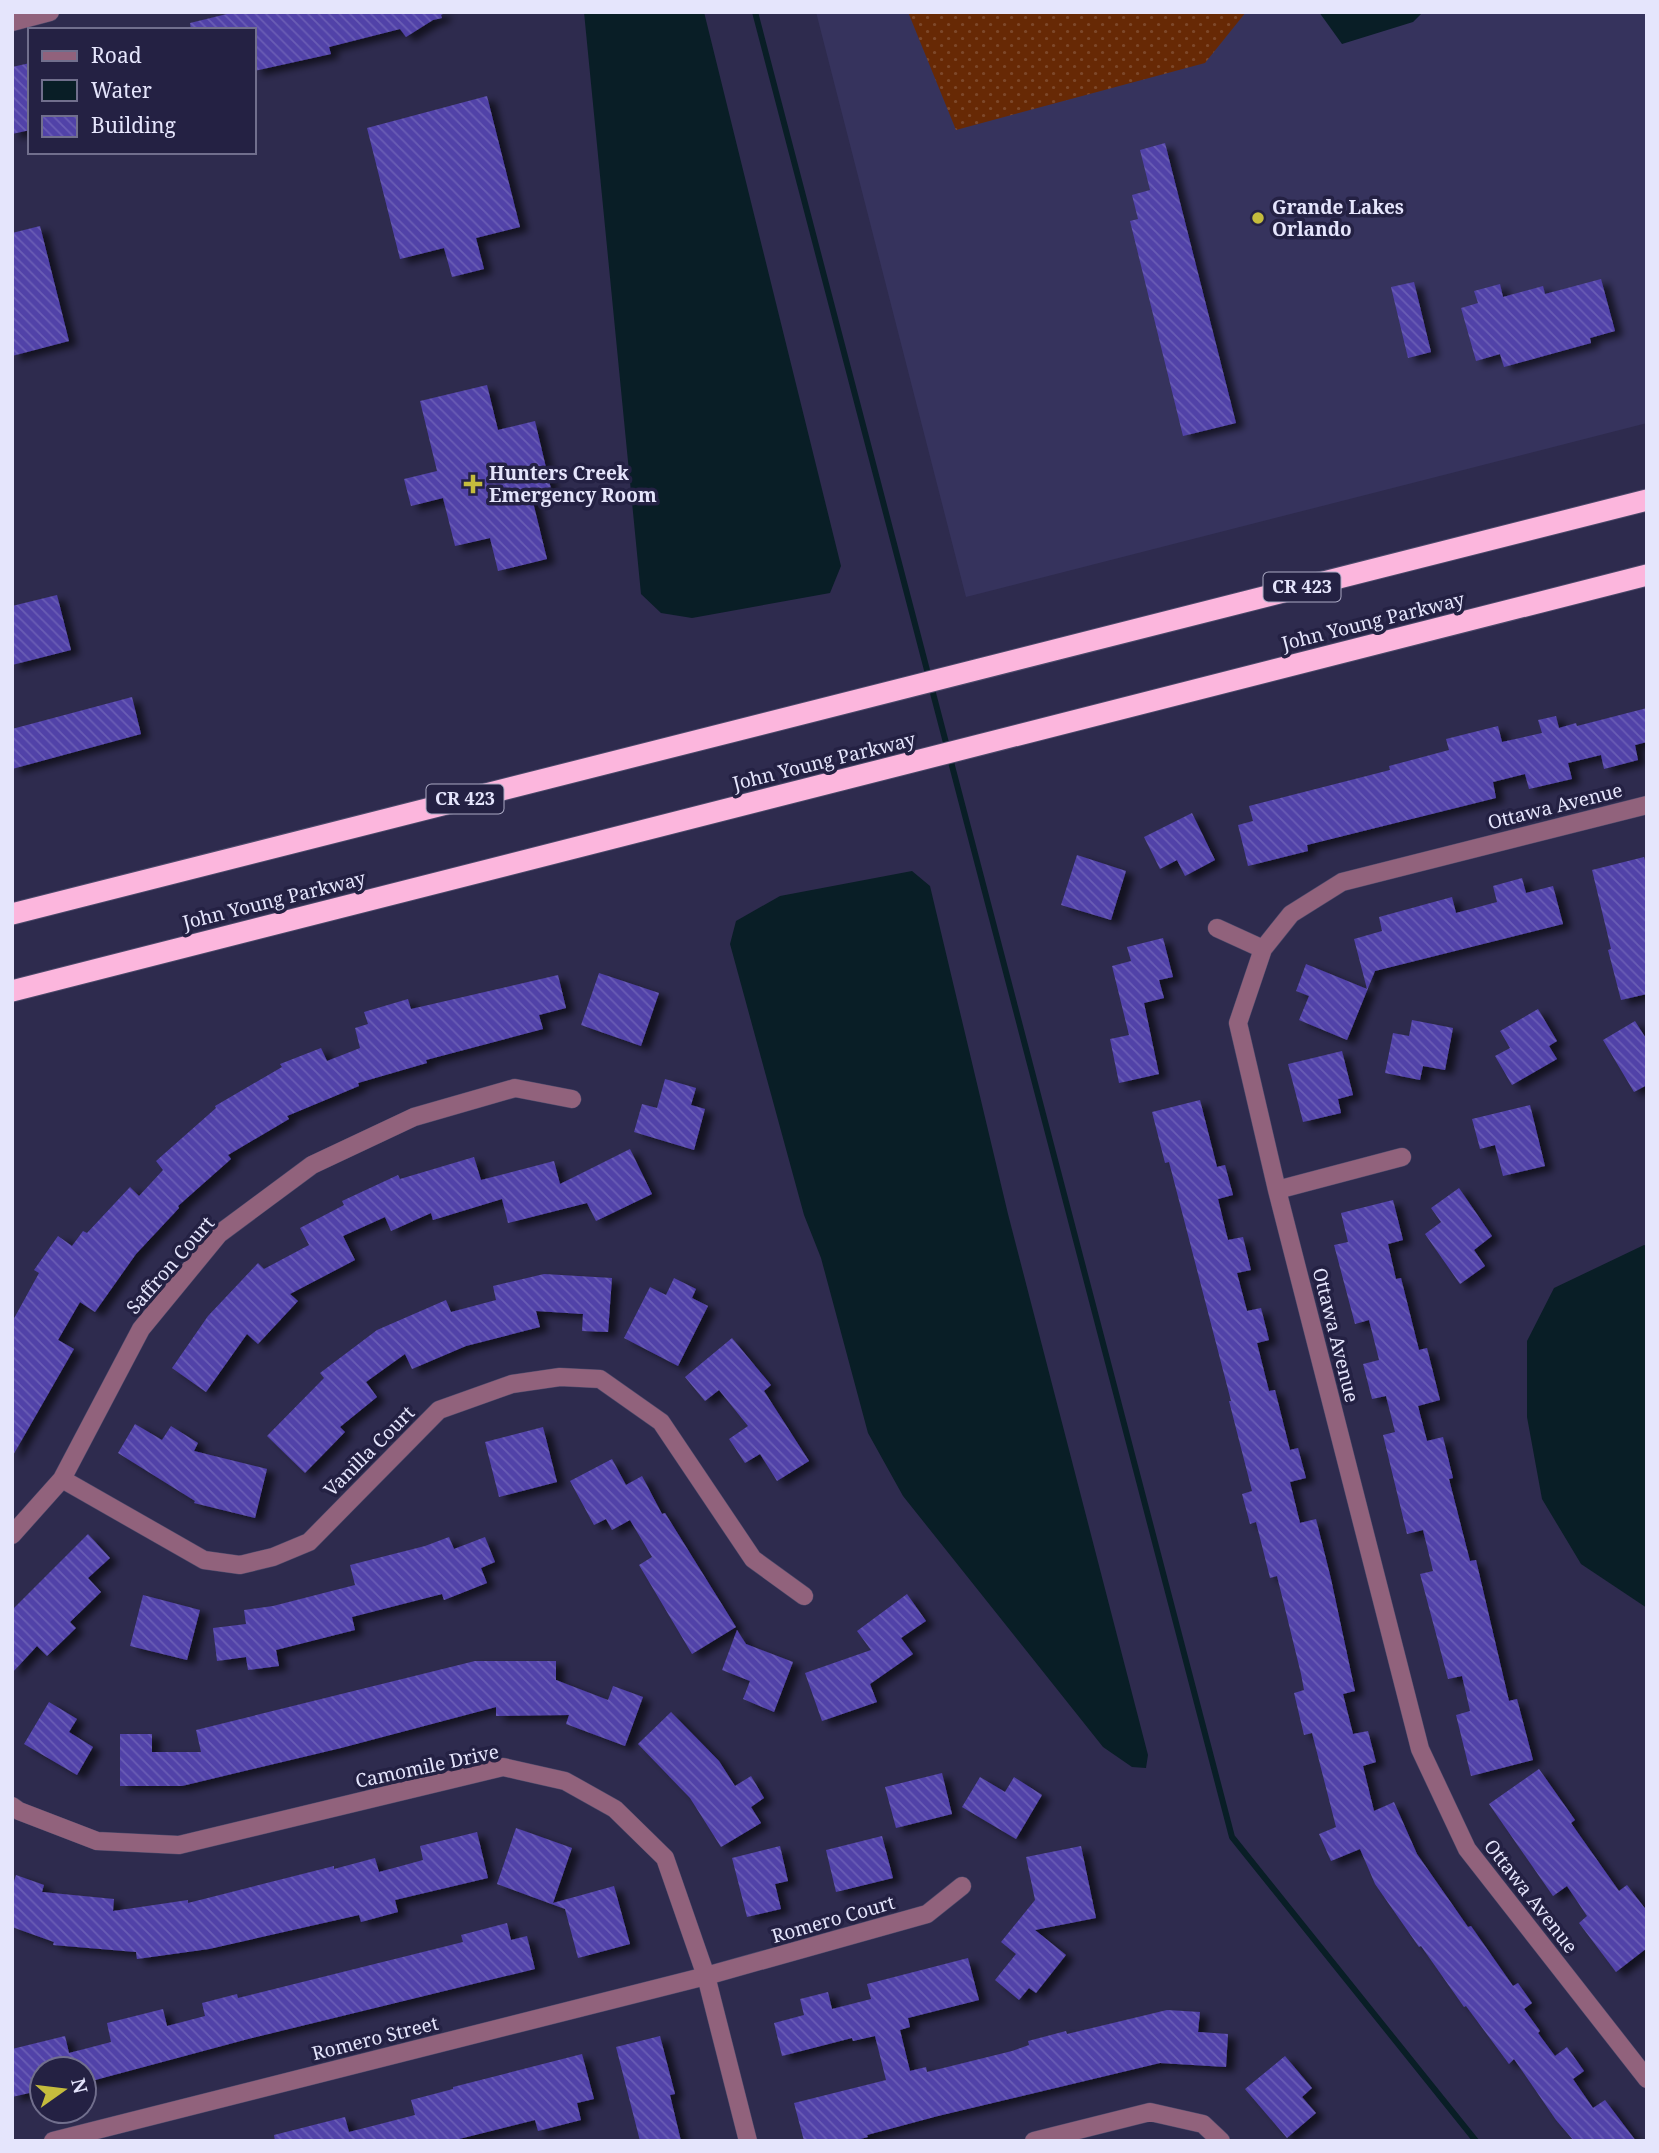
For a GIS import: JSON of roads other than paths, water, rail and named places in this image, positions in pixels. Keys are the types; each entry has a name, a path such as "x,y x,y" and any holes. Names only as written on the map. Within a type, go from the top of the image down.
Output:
{"highway":[{"name":"CR 423","path":"12,914 1647,500"},
{"name":"John Young Parkway","path":"12,991 1647,575"}],"street":[{"path":"12,22 50,12"},
{"name":"Ottawa Avenue","path":"1647,805 1342,882 1292,914 1263,949 1238,1023 1277,1189 1420,1749 1467,1849 1647,2079"},
{"path":"1217,928 1263,949"},
{"name":"Saffron Court","path":"12,1535 62,1479 141,1329 219,1234 312,1164 414,1117 515,1088 572,1099"},
{"path":"1277,1189 1402,1157"},
{"name":"Vanilla Court","path":"62,1479 204,1560 240,1565 273,1557 309,1542 439,1410 512,1384 560,1377 600,1379 660,1422 753,1559 804,1596"},
{"name":"Camomile Drive","path":"12,1806 97,1841 179,1845 503,1767 565,1781 615,1809 666,1858 706,1976 748,2141"},
{"name":"Romero Court","path":"706,1976 927,1914 962,1886"},
{"name":"Romero Street","path":"53,2141 706,1976"},
{"path":"1034,2141 1150,2112 1203,2124 1221,2141"}],"water":[{"path":"584,12 704,12 841,566 830,593 692,618 661,613 641,594"},
{"path":"1319,12 1423,12 1413,22 1342,44"},
{"path":"912,871 930,886 1008,1214 1148,1755 1146,1768 1132,1767 1103,1747 903,1496 868,1433 821,1258 804,1215 730,944 736,921 780,896"},
{"path":"1644,1245 1647,1246 1647,1608 1581,1564 1542,1499 1527,1417 1527,1341 1554,1288"}],"waterway":[{"path":"755,12 1232,1837 1476,2141"}],"place":[{"name":"Grande Lakes Orlando","path":"1258,218"},
{"name":"Hunters Creek Emergency Room","path":"473,484"}]}
